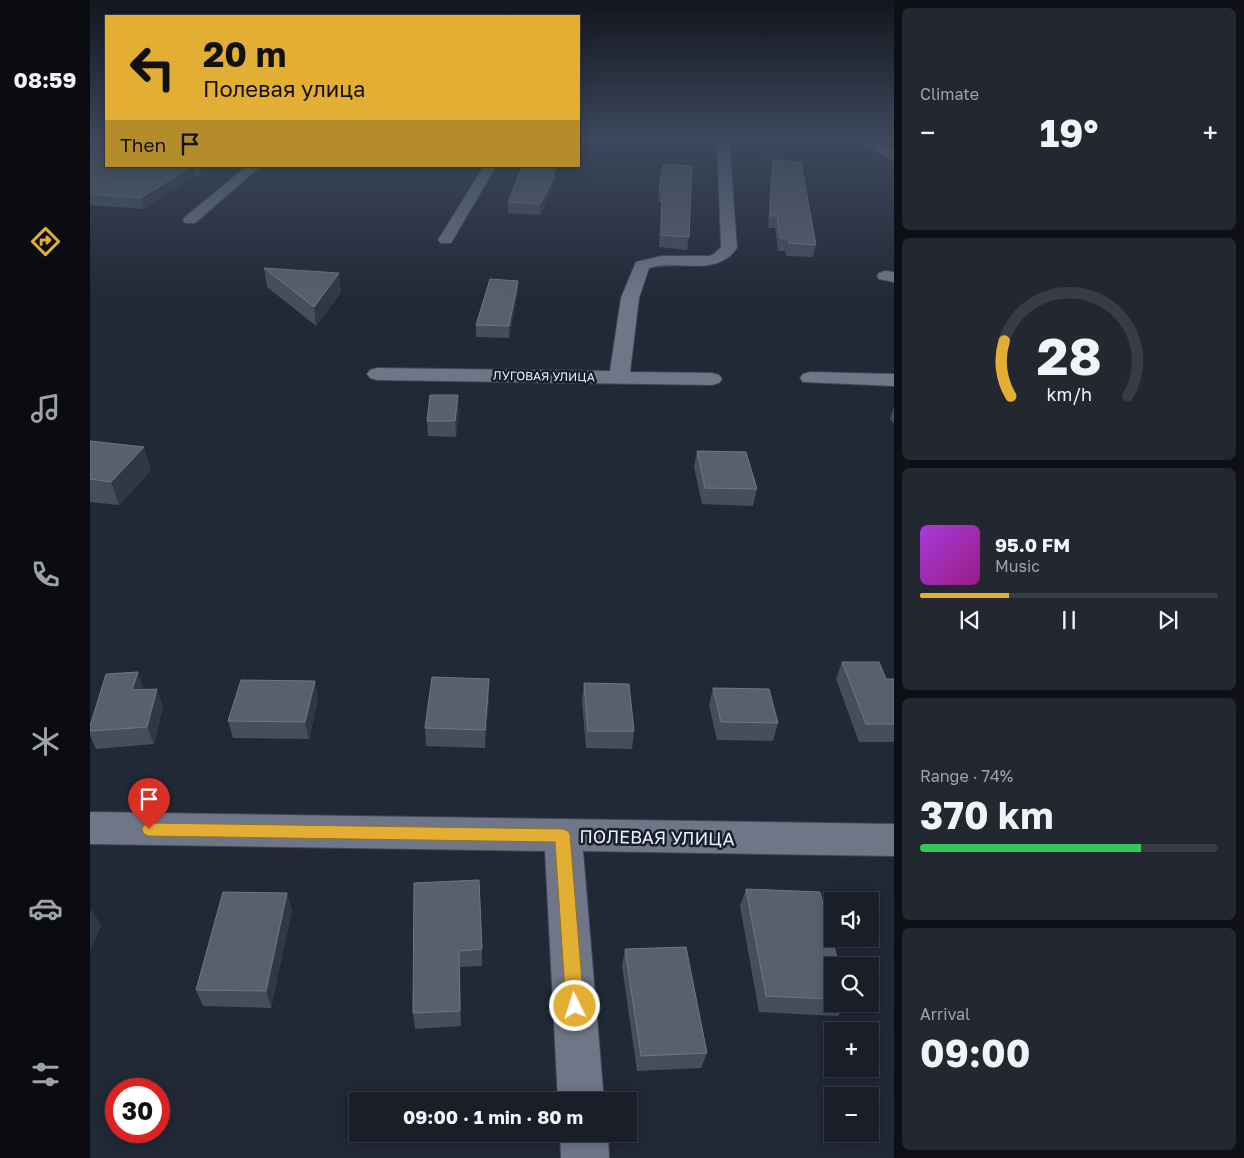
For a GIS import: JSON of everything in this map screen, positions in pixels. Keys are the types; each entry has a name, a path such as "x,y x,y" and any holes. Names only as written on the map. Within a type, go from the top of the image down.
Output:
{"street":[{"path":"190,220 222,193"},
{"path":"446,240 474,193"},
{"path":"619,377 630,298 642,265 665,261 708,260 721,256 728,248 725,193"},
{"name":"ЛУГОВАЯ УЛИЦА","path":"377,374 712,379"},
{"path":"810,378 894,380"},
{"name":"ПОЛЕВАЯ УЛИЦА","path":"90,828 894,840"},
{"path":"562,835 580,1092"},
{"path":"584,1142 585,1158"}],"building":[{"path":"90,193 149,193 141,198"},
{"path":"511,193 546,193 540,204 508,202"},
{"path":"662,193 691,193 689,237 661,235"},
{"path":"771,193 807,193 816,245 789,243 788,239 780,238 777,216 770,216"},
{"path":"264,268 339,273 314,307"},
{"path":"490,279 518,281 509,326 476,325"},
{"path":"430,395 458,395 455,421 427,421"},
{"path":"90,441 144,447 111,482 90,479"},
{"path":"697,451 746,452 757,489 705,488"},
{"path":"842,662 879,662 886,679 894,679 894,724 866,724"},
{"path":"138,672 132,690 157,689 147,727 90,731 106,674"},
{"path":"432,677 489,679 485,730 425,728"},
{"path":"241,680 315,681 305,722 228,721"},
{"path":"584,683 629,684 634,731 588,731"},
{"path":"713,688 769,689 778,723 721,722"},
{"path":"479,880 482,949 459,951 460,1011 413,1013 414,883"},
{"path":"746,889 820,892 824,908 824,947 834,947 837,957 824,957 824,999 766,996"},
{"path":"223,892 287,893 266,991 196,990"},
{"path":"686,947 707,1053 641,1056 625,949"}],"route":[{"path":"149,829 562,835 575,1006"}]}
